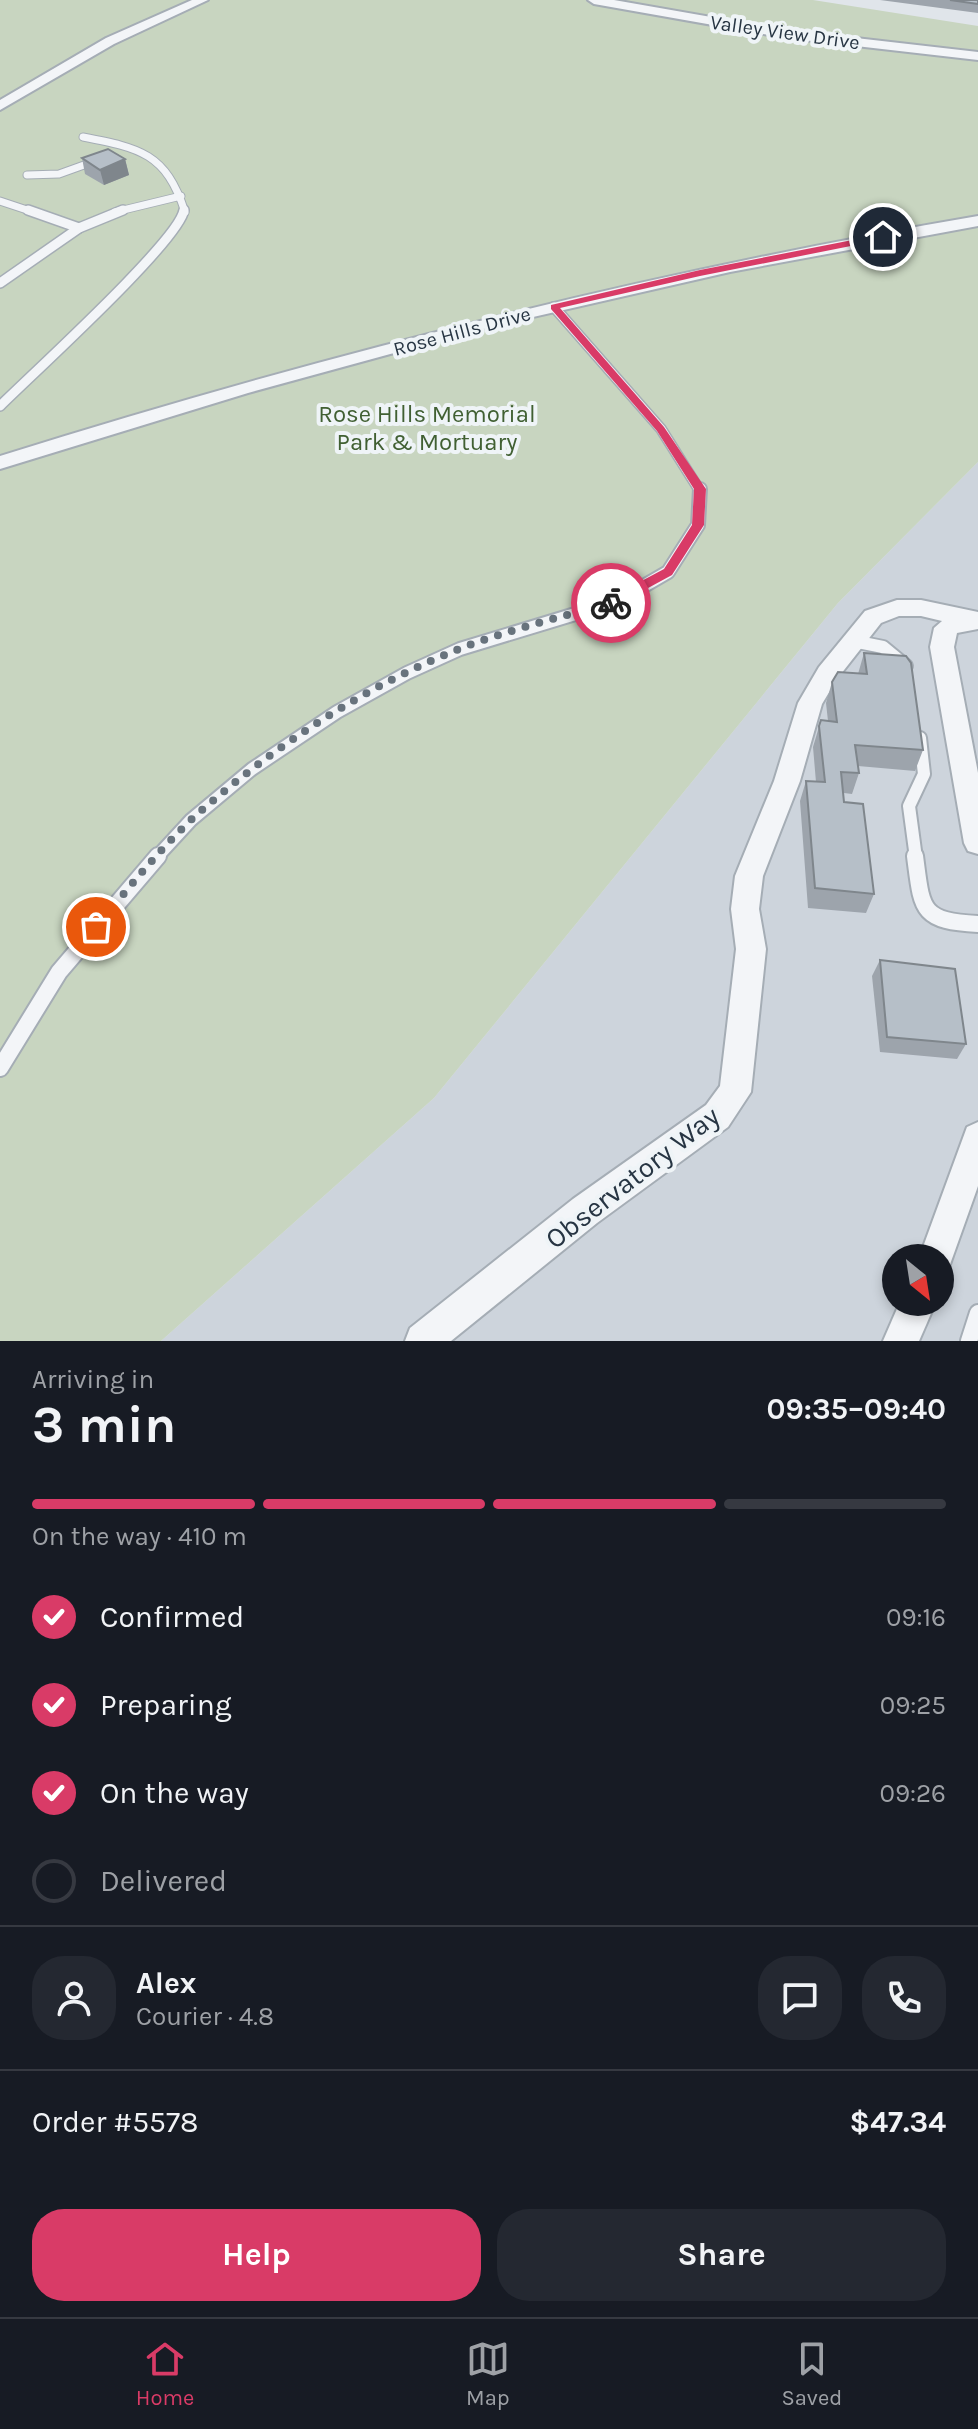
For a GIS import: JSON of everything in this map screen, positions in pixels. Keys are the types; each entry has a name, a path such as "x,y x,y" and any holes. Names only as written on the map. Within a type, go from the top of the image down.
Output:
{"street":[{"path":"0,106 110,41 202,0"},
{"name":"Valley View Drive","path":"594,0 786,34 978,56"},
{"name":"Rose Hills Drive","path":"1,461 264,382 554,307 820,248 978,221"},
{"name":"Observatory Way","path":"423,1341 585,1211 717,1116 735,1092 751,949 745,909 749,876 787,781 810,703 828,673 873,617 897,608 921,608 976,620"},
{"path":"976,620 946,628 942,647 978,843"},
{"path":"941,1244 978,1138"},
{"path":"901,1341 912,1316"}],"lane":[{"path":"0,406 174,231 185,213 168,168 155,157 123,144 83,137"},
{"path":"114,151 123,144"},
{"path":"27,175 59,174 84,165"},
{"path":"0,283 79,228 113,213 181,196"},
{"path":"0,201 79,228"},
{"path":"3,1058 59,972 133,883 191,820 252,769 337,712 407,673 460,649 618,601 668,572 698,525 700,489 661,429 554,307"},
{"path":"853,641 883,647 897,656 907,667 912,680"},
{"path":"918,721 924,774 909,806 921,899 935,918 944,922 978,924"},
{"path":"969,1341 978,1313"}],"shaded area":[{"path":"978,462 978,1341 161,1341 434,1098 838,603"}],"green space":[{"name":"Rose Hills Memorial Park & Mortuary","path":"0,0 813,0 978,26 978,462 838,603 434,1098 161,1341 0,1341"}],"building":[{"path":"950,0 978,0 978,4"},
{"path":"108,149 125,159 100,170 82,158"},
{"path":"864,653 906,656 911,663 923,750 855,745 859,773 841,772 844,802 863,804 874,894 815,888 806,781 825,782 819,726 821,720 837,722 832,682 838,672 867,674"},
{"path":"880,960 955,969 966,1044 887,1037"}],"way so far":[{"path":"96,927 191,820 252,769 337,712 407,673 460,649 611,603"}],"route":[{"path":"611,603 668,572 698,525 700,489 661,429 554,307 700,273 883,237"}]}
